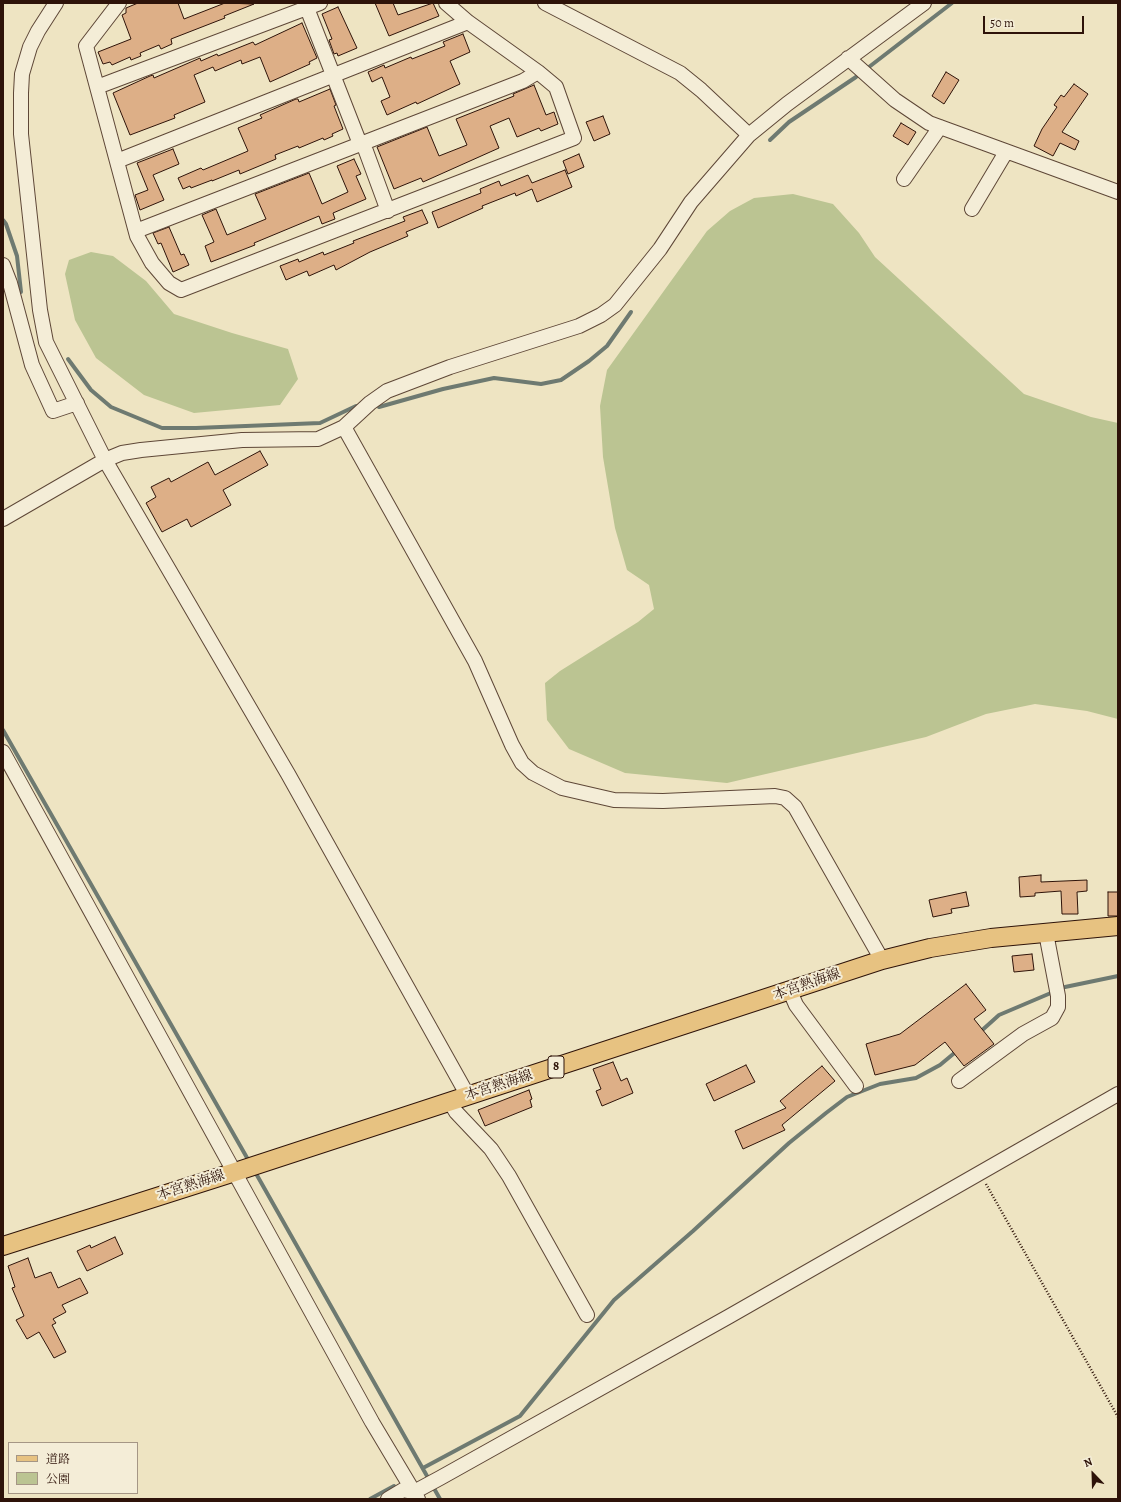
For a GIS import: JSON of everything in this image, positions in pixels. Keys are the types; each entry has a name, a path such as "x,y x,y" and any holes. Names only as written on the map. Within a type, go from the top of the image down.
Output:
{"main road":[{"name":"本宮熱海線","path":"3,1246 235,1172 882,960 945,946 991,938 1118,926"}],"street":[{"path":"56,3 34,38 26,56 22,74 21,93 21,134 40,310 46,342 105,460 288,774 468,1096"},
{"path":"119,3 86,46 136,230 152,263 169,283 181,290 574,138 556,87 538,72 468,22 446,3"},
{"path":"545,3 680,73 701,90 749,135"},
{"path":"3,519 105,460 122,453 242,440 318,439 344,428 370,403 386,391 450,367 579,326 601,315 615,305 660,249 691,202 749,135 787,104 924,3"},
{"path":"97,87 311,5 334,75 388,211"},
{"path":"117,160 468,22"},
{"path":"848,58 895,100 929,123 1118,192"},
{"path":"136,230 523,81 538,72"},
{"path":"904,179 940,127"},
{"path":"972,209 1006,152"},
{"path":"3,265 10,283 32,365 53,411 77,403"},
{"path":"344,428 475,661 512,745 533,773 562,788 614,800 663,801 775,796 785,798 794,807 882,960"},
{"path":"3,752 372,1422 416,1495"},
{"path":"960,1081 1023,1034 1052,1018 1058,1007 1057,990 1046,933"},
{"path":"790,991 796,1005 856,1086"},
{"path":"416,1495 1118,1094"},
{"path":"450,1102 456,1112 491,1149 509,1176 587,1315"},
{"path":"388,1499 403,1490 416,1495"}],"path":[{"path":"980,1173 1118,1417"}],"green space":[{"path":"793,194 833,204 859,233 875,257 1024,394 1091,417 1118,423 1118,719 1087,711 1035,704 986,714 926,737 727,783 625,773 569,749 547,720 545,683 560,671 638,622 654,609 649,585 627,570 615,528 603,457 600,406 607,370 707,231 730,211 754,198"},
{"path":"91,252 113,256 146,281 174,314 288,349 298,379 280,405 194,413 144,395 96,358 75,320 65,274 69,260"}],"building":[{"path":"138,3 178,3 184,19 225,3 254,4 224,16 225,18 171,39 172,44 161,49 159,45 140,53 141,56 131,60 130,57 112,65 110,62 103,64 98,52 131,39 122,15 126,13 126,8"},
{"path":"375,3 393,3 398,15 433,3 439,16 389,36"},
{"path":"338,7 357,48 338,56 337,53 334,54 329,40 332,39 322,14"},
{"path":"302,23 317,58 309,62 310,64 270,82 260,57 242,64 241,60 215,71 213,67 194,75 205,102 174,115 175,118 130,135 113,93 150,76 153,75 154,78 200,58 201,61 217,54 218,56 253,42 255,45"},
{"path":"463,34 470,52 450,61 460,84 417,104 416,102 387,115 381,101 390,97 382,77 372,82 368,72 384,65 385,68 411,57 412,59 445,46 443,42"},
{"path":"946,72 959,80 944,104 932,96"},
{"path":"1074,84 1088,94 1062,132 1079,141 1075,150 1060,143 1053,156 1034,146 1042,129 1057,107 1054,105 1061,95 1064,97"},
{"path":"534,85 546,115 554,112 558,124 541,131 539,128 517,137 509,118 490,126 499,148 423,182 421,178 394,189 377,147 427,127 439,156 467,145 456,119 514,96 513,94"},
{"path":"330,89 336,105 334,106 343,129 332,134 333,136 324,140 323,138 299,148 298,146 275,155 276,159 240,174 239,170 212,181 183,189 178,178 201,168 203,170 248,151 238,128 262,118 260,115 296,99 298,99 299,102"},
{"path":"603,116 610,134 594,141 586,122"},
{"path":"901,123 916,132 908,145 893,136"},
{"path":"173,149 179,164 153,175 164,200 140,210 135,195 148,190 137,163"},
{"path":"579,154 584,167 568,174 563,161"},
{"path":"354,159 361,174 356,176 366,199 333,213 335,219 322,224 319,216 254,243 255,245 211,262 205,246 214,242 202,215 216,209 227,235 266,219 255,194 309,173 322,204 348,192 337,166"},
{"path":"565,170 572,187 537,202 532,189 516,196 515,193 482,206 483,208 438,228 432,212 481,193 480,189 499,181 501,186 528,175 532,183"},
{"path":"422,210 428,223 406,232 408,236 370,252 336,270 334,265 309,276 307,271 286,280 280,266 298,259 299,262 323,252 324,255 354,243 353,241 405,221 403,217"},
{"path":"169,227 181,255 184,254 189,265 173,272 161,243 158,244 153,233"},
{"path":"260,451 268,465 223,490 231,505 191,527 187,519 162,532 146,503 156,497 151,487 169,478 171,482 208,462 215,475"},
{"path":"1041,875 1041,882 1087,880 1087,891 1077,892 1078,914 1062,914 1061,891 1035,893 1035,896 1020,897 1019,877"},
{"path":"966,892 969,906 951,909 952,913 933,917 929,900"},
{"path":"1108,892 1118,892 1118,916 1108,916"},
{"path":"1032,954 1034,970 1014,972 1012,956"},
{"path":"966,984 986,1010 974,1019 994,1044 964,1066 945,1042 915,1065 875,1075 866,1044 900,1034"},
{"path":"613,1062 621,1081 627,1078 633,1093 602,1106 596,1091 601,1089 593,1069"},
{"path":"746,1065 755,1082 714,1101 706,1084"},
{"path":"822,1066 835,1081 782,1125 785,1130 743,1149 735,1131 786,1108 780,1101"},
{"path":"529,1090 532,1099 530,1100 532,1107 485,1126 478,1110"},
{"path":"115,1237 123,1254 87,1271 77,1251 90,1245 91,1248"},
{"path":"28,1258 35,1278 51,1272 58,1288 80,1278 88,1293 62,1305 66,1312 53,1319 56,1323 52,1325 66,1352 54,1358 39,1332 27,1339 16,1320 24,1316 12,1288 15,1287 8,1266"}],"waterway":[{"path":"770,140 789,122 856,77 952,3"},
{"path":"3,220 6,224 17,256 21,292"},
{"path":"379,407 443,389 494,378 541,384 561,380 589,361 607,346 631,312"},
{"path":"68,359 91,390 111,407 162,428 320,423 356,406"},
{"path":"3,730 250,1163"},
{"path":"979,1033 999,1015 1065,987 1118,976"},
{"path":"423,1468 520,1416 614,1300 693,1231 789,1143 826,1113 847,1097 880,1084 916,1078 940,1065 958,1050"},
{"path":"254,1170 440,1499"},
{"path":"370,1499 394,1486"}]}
